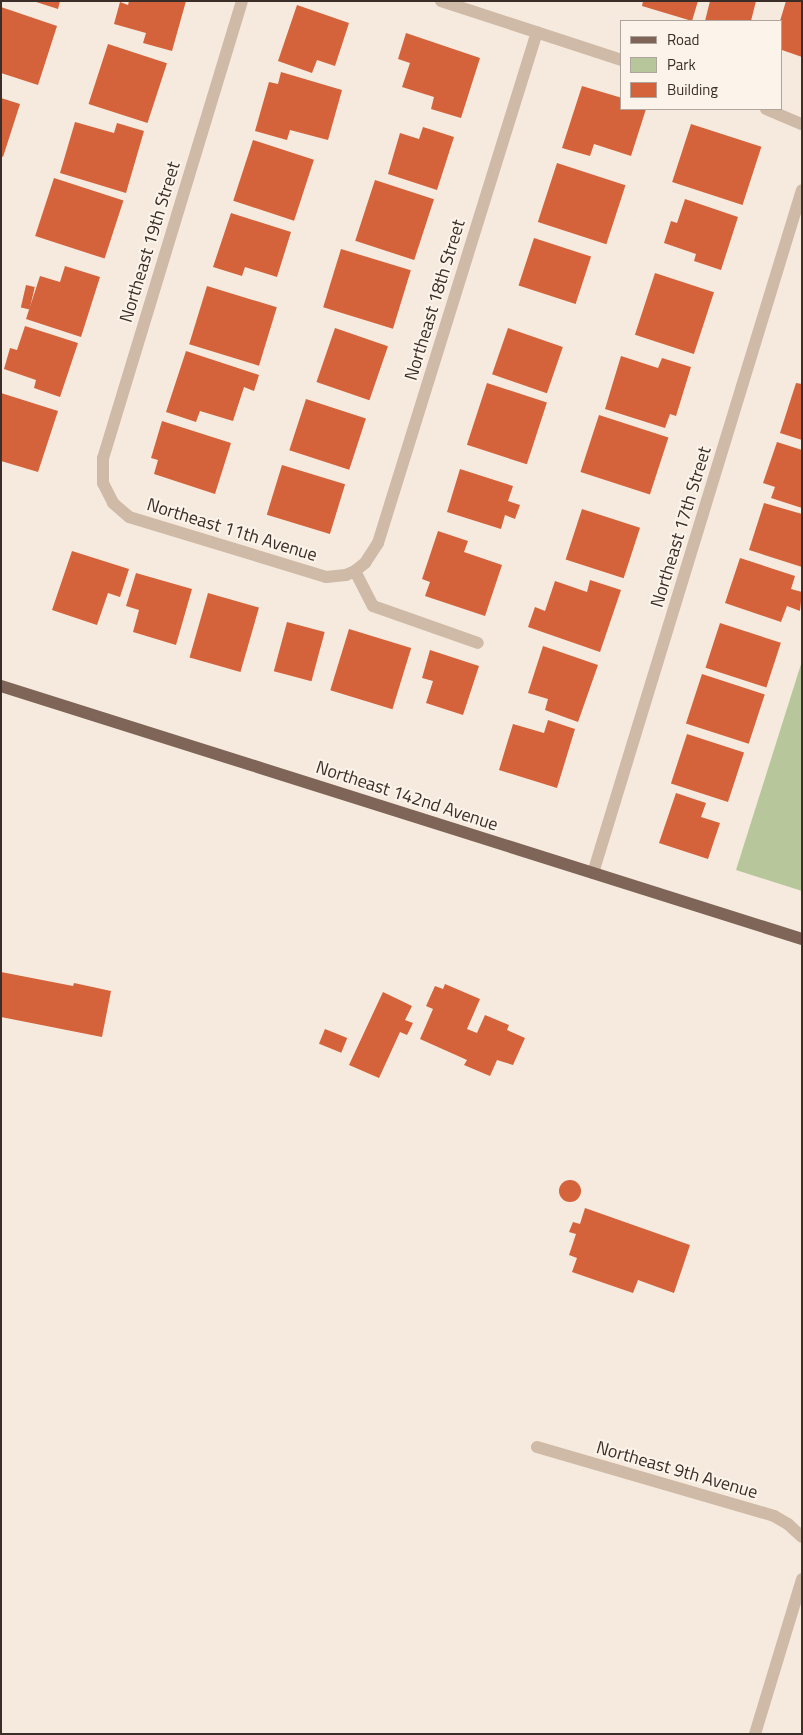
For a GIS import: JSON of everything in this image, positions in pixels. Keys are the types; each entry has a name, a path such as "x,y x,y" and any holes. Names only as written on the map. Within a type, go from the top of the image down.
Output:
{"main road":[{"name":"Northeast 142nd Avenue","path":"1,686 802,939"}],"street":[{"name":"Northeast 19th Street","path":"107,494 103,482 103,458 242,1"},
{"path":"441,1 620,59"},
{"name":"Northeast 18th Street","path":"355,571 365,563 378,543 537,32"},
{"path":"768,110 802,124"},
{"name":"Northeast 17th Street","path":"593,873 802,190"},
{"name":"Northeast 11th Avenue","path":"107,494 116,507 129,517 326,577 346,575 355,571"},
{"path":"355,571 373,606 478,643"},
{"name":"Northeast 9th Avenue","path":"538,1447 774,1516 788,1524 802,1536"},
{"path":"755,1734 802,1579"}],"green space":[{"path":"802,661 802,891 736,870"}],"building":[{"path":"33,1 60,1 58,9"},
{"path":"129,1 186,1 172,51 143,43 146,33 114,24 120,2 128,5"},
{"path":"643,1 698,1 692,20 642,6"},
{"path":"710,1 756,1 751,20 705,20"},
{"path":"786,1 802,1 802,57 783,50 783,20 780,20"},
{"path":"297,5 349,23 335,66 317,60 312,73 278,61"},
{"path":"1,7 57,26 38,85 1,73"},
{"path":"406,33 480,58 461,118 431,109 434,97 402,87 410,63 398,59"},
{"path":"108,44 167,63 147,123 89,104"},
{"path":"281,72 342,90 328,140 290,130 287,140 255,131 269,82 278,84"},
{"path":"582,86 620,97 620,110 646,110 631,156 594,144 590,156 562,148"},
{"path":"1,98 20,104 3,157 1,156"},
{"path":"75,122 114,133 117,123 144,131 126,193 60,173"},
{"path":"691,124 761,147 743,205 672,182"},
{"path":"423,127 454,137 437,190 388,174 400,133 419,139"},
{"path":"253,140 314,160 294,221 233,201"},
{"path":"557,163 625,185 606,244 538,222"},
{"path":"54,178 123,201 105,259 35,236"},
{"path":"375,180 434,199 414,260 355,241"},
{"path":"685,199 738,217 721,270 694,261 696,254 664,243 671,221 677,223"},
{"path":"231,213 291,232 277,277 245,267 242,276 213,267"},
{"path":"534,238 591,257 576,304 519,286"},
{"path":"341,249 411,270 393,329 323,307"},
{"path":"65,266 100,277 81,337 26,319 40,276 60,282"},
{"path":"655,273 714,292 694,354 635,335"},
{"path":"26,285 35,287 30,309 21,307"},
{"path":"207,286 277,307 259,366 189,344"},
{"path":"25,326 78,343 60,397 34,388 36,380 4,369 10,348 17,350"},
{"path":"335,328 388,346 369,400 316,382"},
{"path":"508,328 563,347 547,393 492,374"},
{"path":"186,351 259,375 254,391 244,387 233,421 200,411 196,422 166,412"},
{"path":"621,356 658,368 662,358 691,367 676,416 670,414 665,428 605,409"},
{"path":"487,383 547,402 527,464 467,445"},
{"path":"796,383 802,384 802,440 780,433"},
{"path":"1,393 58,411 38,472 1,461"},
{"path":"306,399 366,418 349,470 289,450"},
{"path":"599,415 668,438 650,495 580,472"},
{"path":"162,421 231,443 215,494 154,474 158,460 151,458"},
{"path":"777,442 802,450 802,508 771,498 775,487 763,483"},
{"path":"282,465 345,484 330,534 267,515"},
{"path":"460,469 513,486 508,501 520,505 515,519 505,515 501,529 447,512"},
{"path":"764,503 802,514 802,567 749,550"},
{"path":"582,509 640,528 624,578 566,559"},
{"path":"438,531 468,541 464,552 502,565 485,616 425,596 430,582 422,579"},
{"path":"72,551 129,569 120,597 108,593 97,625 52,610"},
{"path":"740,558 795,576 791,589 802,592 800,611 787,606 781,622 725,603"},
{"path":"136,573 192,589 176,645 133,632 139,610 126,606"},
{"path":"590,580 621,590 600,652 528,627 535,607 545,611 555,581 587,592"},
{"path":"208,593 259,608 240,672 190,657"},
{"path":"287,622 325,632 311,681 274,671"},
{"path":"720,623 781,643 766,687 705,668"},
{"path":"349,629 411,648 392,709 330,690"},
{"path":"543,646 598,665 578,722 545,710 548,699 528,693"},
{"path":"430,650 479,666 463,715 426,703 433,681 422,678"},
{"path":"702,674 765,694 749,744 686,723"},
{"path":"548,720 575,729 557,788 499,770 513,724 544,733"},
{"path":"687,734 744,753 728,802 671,783"},
{"path":"676,793 706,803 701,817 720,823 708,859 659,843"},
{"path":"1,972 73,986 74,983 111,991 102,1037 1,1017"},
{"path":"445,984 480,999 467,1029 477,1033 485,1015 509,1025 507,1030 525,1038 513,1065 497,1060 490,1076 464,1065 467,1060 420,1039 433,1009 426,1006 435,986 443,989"},
{"path":"383,992 412,1006 405,1020 413,1023 407,1035 400,1032 379,1078 349,1065"},
{"path":"325,1029 347,1038 341,1053 319,1044"},
{"path":"566,1180 574,1180 581,1187 581,1195 574,1202 566,1202 559,1195 559,1187"},
{"path":"585,1208 690,1245 674,1293 638,1280 633,1293 572,1272 577,1258 569,1255 576,1234 569,1232 573,1222 580,1224"}]}
